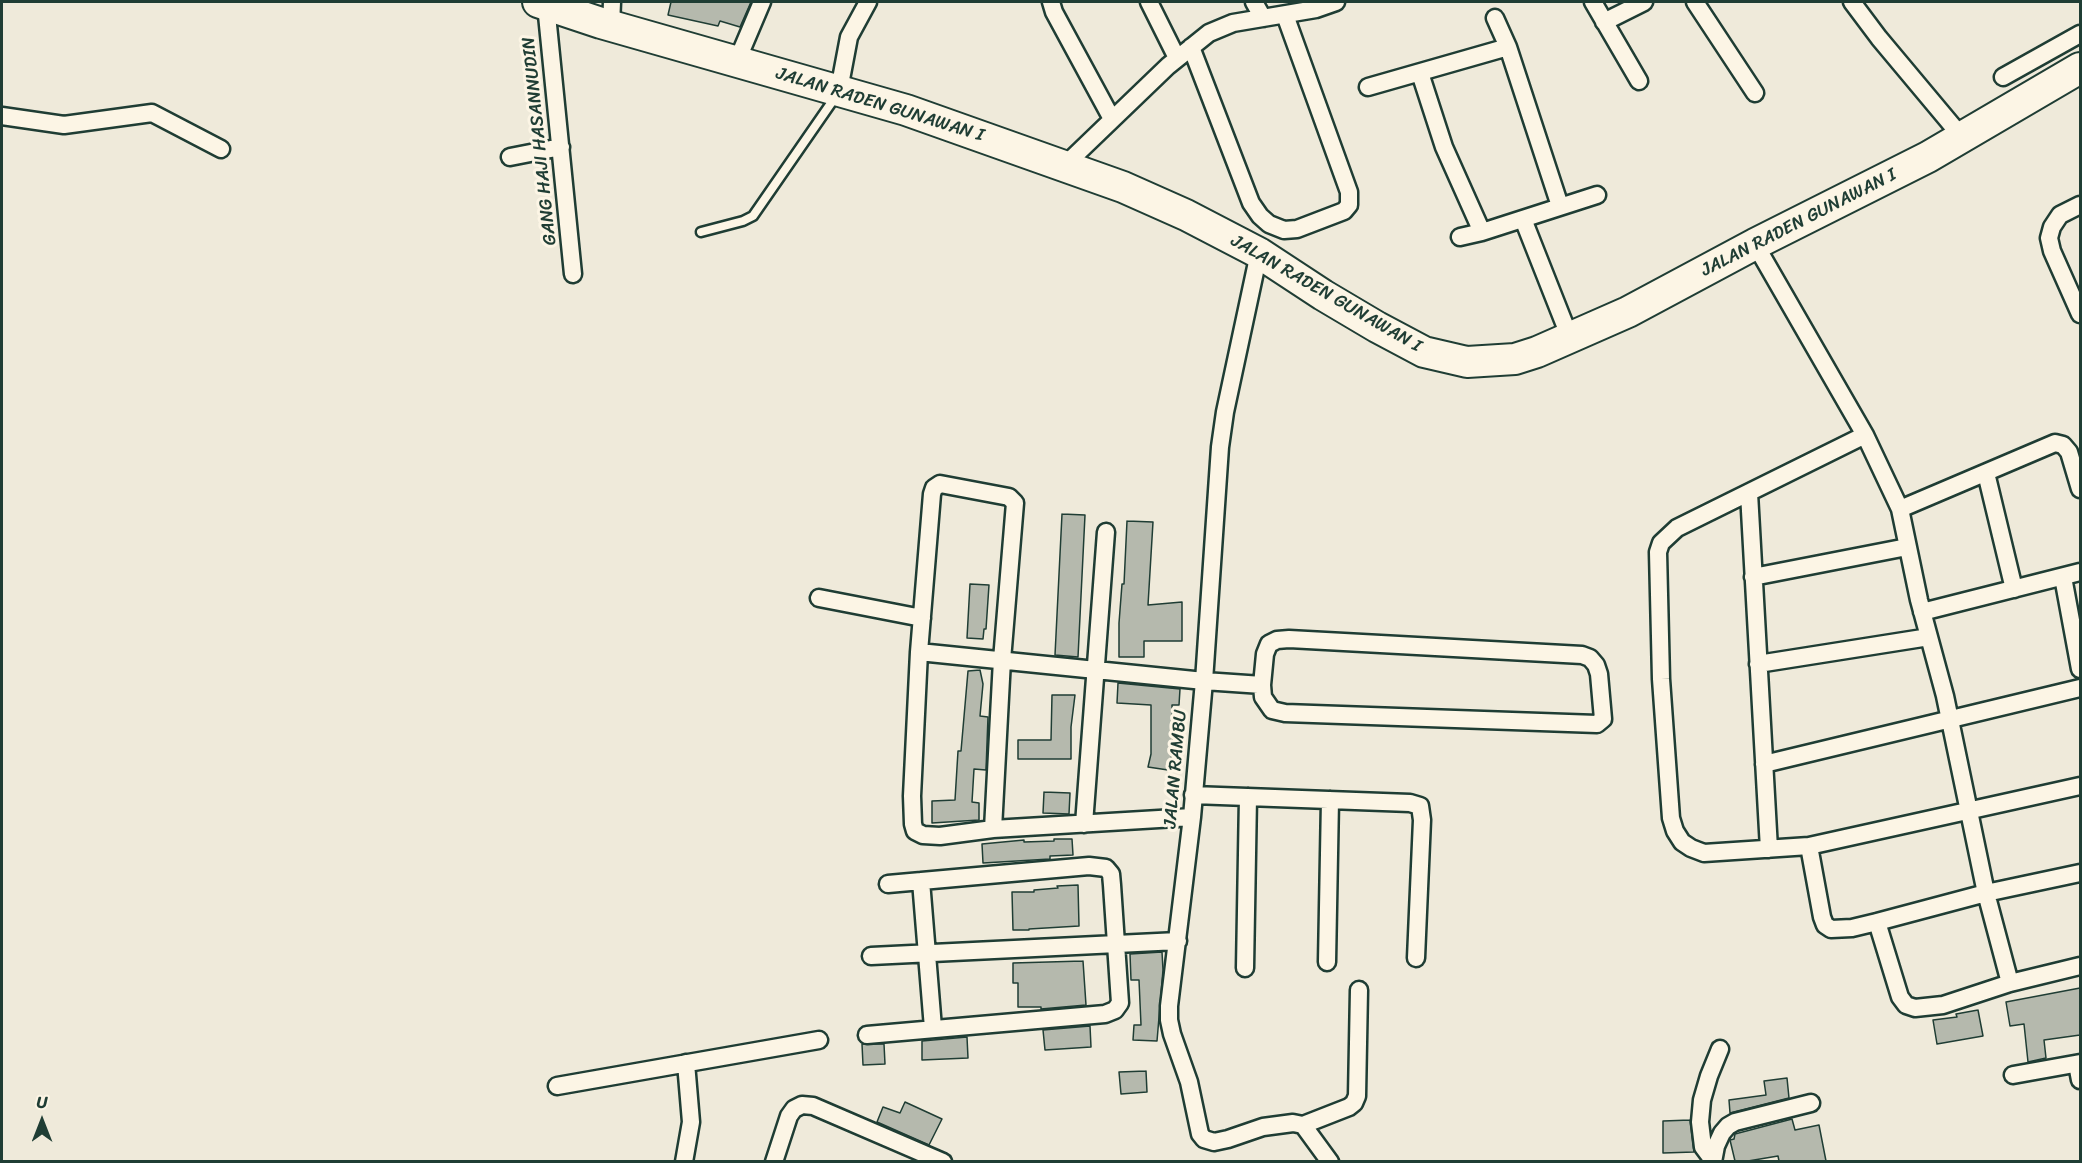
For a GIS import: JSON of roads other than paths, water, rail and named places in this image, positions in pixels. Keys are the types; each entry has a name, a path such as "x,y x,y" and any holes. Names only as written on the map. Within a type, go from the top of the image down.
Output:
{"highway":[{"name":"JALAN RADEN GUNAWAN I","path":"542,3 597,11 736,61 906,110 1123,188 1186,215 1259,253 1332,301 1424,352 1467,362 1504,360 1537,352 1628,312 1755,244 1928,157 2080,68"}],"street":[{"path":"736,61 762,2"},
{"path":"839,90 849,37 868,2"},
{"path":"1051,2 1054,12 1112,119"},
{"path":"1149,2 1177,58"},
{"path":"1254,2 1263,18"},
{"path":"1064,166 1177,58 1209,33 1233,23 1316,9 1336,2"},
{"path":"1593,2 1639,81"},
{"path":"1604,22 1644,2"},
{"path":"1695,2 1755,93"},
{"path":"1852,2 1961,136"},
{"name":"GANG HAJI HASANNUDIN","path":"542,3 561,147 573,273"},
{"path":"1191,46 1251,203 1269,224 1284,230 1297,229 1344,211 1349,205 1349,192 1285,15"},
{"path":"1495,18 1508,47 1560,206"},
{"path":"2003,77 2080,34"},
{"path":"1368,87 1508,47"},
{"path":"1420,73 1444,147 1482,232"},
{"path":"2,116 64,125 152,113 221,149"},
{"path":"510,157 561,147"},
{"path":"1460,237 1597,195"},
{"path":"2080,204 2060,215 2052,227 2049,238 2052,251 2080,314"},
{"path":"1523,219 1570,338"},
{"path":"1755,244 1865,435 1900,509 1986,893 2010,983"},
{"name":"JALAN RAMBU","path":"1259,253 1225,412 1220,447 1192,817 1169,1020 1189,1082 1200,1134 1204,1139 1214,1142 1263,1127 1281,1124 1303,1125"},
{"path":"1865,435 1677,528 1661,543 1658,552 1661,679 1671,818 1675,831 1682,842 1704,853 1809,846 2080,786"},
{"path":"1900,509 2055,443 2062,445 2069,452 2080,489"},
{"path":"1986,473 2014,589"},
{"path":"993,829 1002,660 1016,506 1012,498 940,484 934,488 922,618 912,796 915,831 923,835 940,836 993,829 1192,817"},
{"path":"1749,493 1769,849"},
{"path":"1084,824 1106,532"},
{"path":"1754,577 1907,547"},
{"path":"1922,612 2080,572"},
{"path":"2063,578 2080,669"},
{"path":"819,598 922,618"},
{"path":"1758,664 1929,637"},
{"path":"1277,640 1582,655 1590,658 1596,665 1603,716 1601,722 1597,724 1285,713 1272,710 1267,705 1262,685 1265,654 1269,644 1277,640"},
{"path":"920,652 1262,685"},
{"path":"1764,764 2080,688"},
{"path":"1193,795 1410,803 1420,806 1422,820 1416,958"},
{"path":"1245,968 1248,797"},
{"path":"1327,962 1330,800"},
{"path":"1809,846 1825,925 1831,929 1877,922 1986,893 2080,873"},
{"path":"867,1035 1105,1014 1115,1010 1120,1003 1111,874 1106,868 1100,866 888,884"},
{"path":"921,881 933,1028"},
{"path":"1877,922 1900,997 1906,1005 1915,1008 1943,1005 2010,983 2080,966"},
{"path":"871,956 1178,941"},
{"path":"1329,1161 1303,1125 1349,1107 1357,1096 1359,990"},
{"path":"557,1086 819,1040"},
{"path":"1712,1160 1703,1147 1700,1122 1702,1100 1720,1049"},
{"path":"684,1161 691,1122 686,1063"},
{"path":"2013,1076 2079,1069"},
{"path":"1712,1160 1722,1133 1735,1122 1810,1103"},
{"path":"774,1161 789,1116 794,1109 802,1105 813,1106 943,1161"}],"lane":[{"path":"701,232 743,221 753,216 839,90"}]}
